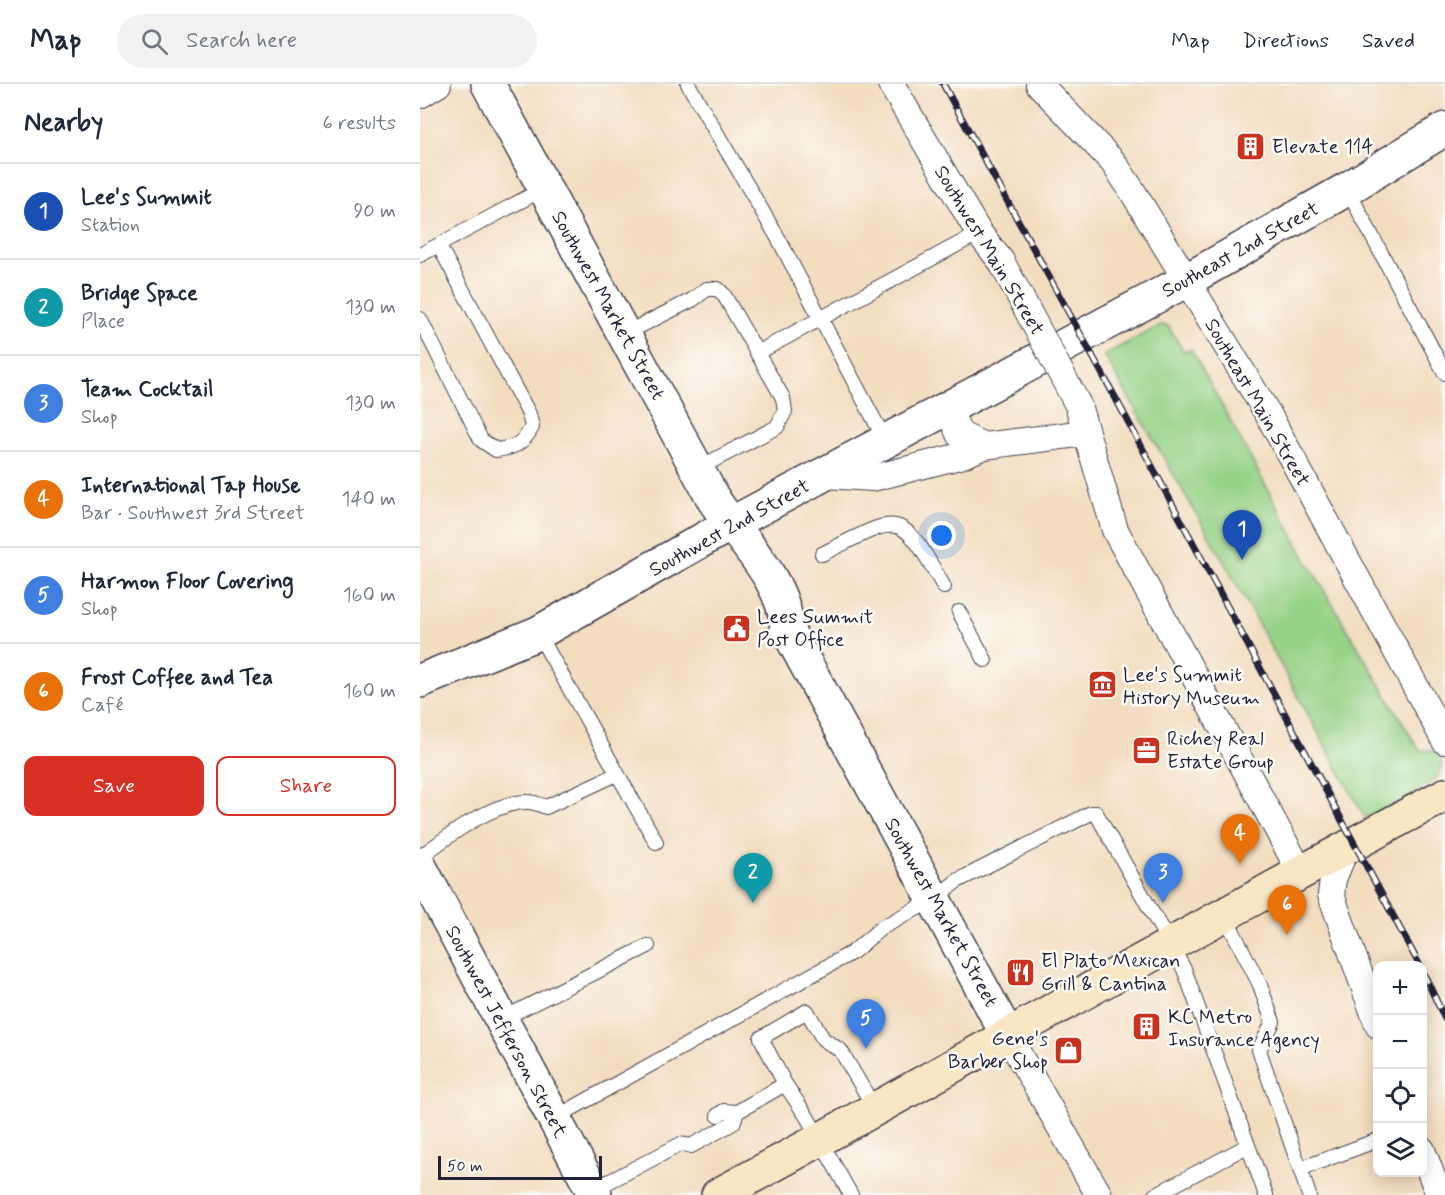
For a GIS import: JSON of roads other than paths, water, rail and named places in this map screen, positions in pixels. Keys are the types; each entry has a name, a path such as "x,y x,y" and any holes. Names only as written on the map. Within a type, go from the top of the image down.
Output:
{"main road":[{"path":"718,1195 875,1110 1288,878 1445,795"}],"street":[{"path":"420,95 438,84"},
{"name":"Southwest Market Street","path":"488,84 698,469 730,525 758,557 783,606 786,629 1008,1035 1099,1195"},
{"name":"Southwest Main Street","path":"891,84 979,233 1001,261 1078,405 1115,530 1288,878"},
{"name":"Southeast Main Street","path":"1039,84 1113,162 1187,280 1268,414 1445,741"},
{"name":"Southeast 2nd Street","path":"1033,363 1187,280 1347,189 1445,129"},
{"name":"Southwest 2nd Street","path":"420,681 538,633 730,525 1033,363"},
{"path":"949,408 959,434 984,446"},
{"path":"825,475 873,478 960,456 984,446 1085,433"},
{"path":"1346,848 1333,879 1330,896 1373,1015"},
{"name":"Southwest Jefferson Street","path":"420,867 594,1193"},
{"path":"1288,878 1330,896"},
{"path":"1427,1163 1439,1195"}],"lane":[{"path":"688,84 778,238 886,442"},
{"path":"420,255 545,188"},
{"path":"1347,189 1445,373"},
{"path":"757,353 979,233"},
{"path":"420,319 481,440 496,450 512,448 526,439 532,427 528,414 440,246"},
{"path":"624,334 692,300 706,290 718,290 724,295 783,398 785,411 782,422 777,427 698,469"},
{"path":"822,554 878,527 897,525 906,529 919,542 944,587"},
{"path":"959,612 985,660"},
{"path":"538,633 656,842"},
{"path":"420,857 460,829 501,806 528,802 546,807 617,774"},
{"path":"554,1119 853,952 881,928 934,899 957,881 1085,813 1096,813 1184,969 1266,1195"},
{"path":"1224,914 1260,985 1273,1022 1259,1050 1309,1195"},
{"path":"500,1020 648,946"},
{"path":"851,1195 785,1084 761,1038 807,1011 823,1039 841,1051 875,1110"},
{"path":"718,1115 724,1111 737,1112 785,1084"},
{"path":"594,1193 684,1138 691,1146 734,1123 737,1112"},
{"path":"1300,1169 1373,1142"},
{"path":"1155,1195 1247,1146"}],"railway":[{"path":"943,84 1109,386 1417,961"},
{"path":"1427,981 1445,1019"}],"place":[{"name":"Elevate 114","path":"1251,146"},
{"name":"Lee's Summit","path":"1242,560"},
{"name":"Lees Summit Post Office","path":"736,628"},
{"name":"Lee's Summit History Museum","path":"1102,685"},
{"name":"Richey Real Estate Group","path":"1146,750"},
{"name":"International Tap House","path":"1240,864"},
{"name":"Bridge Space","path":"753,903"},
{"name":"Team Cocktail","path":"1163,903"},
{"name":"Frost Coffee and Tea","path":"1287,935"},
{"name":"El Plato Mexican Grill & Cantina","path":"1020,972"},
{"name":"KC Metro Insurance Agency","path":"1147,1027"},
{"name":"Harmon Floor Covering","path":"866,1049"},
{"name":"Gene's Barber Shop","path":"1069,1050"}]}
